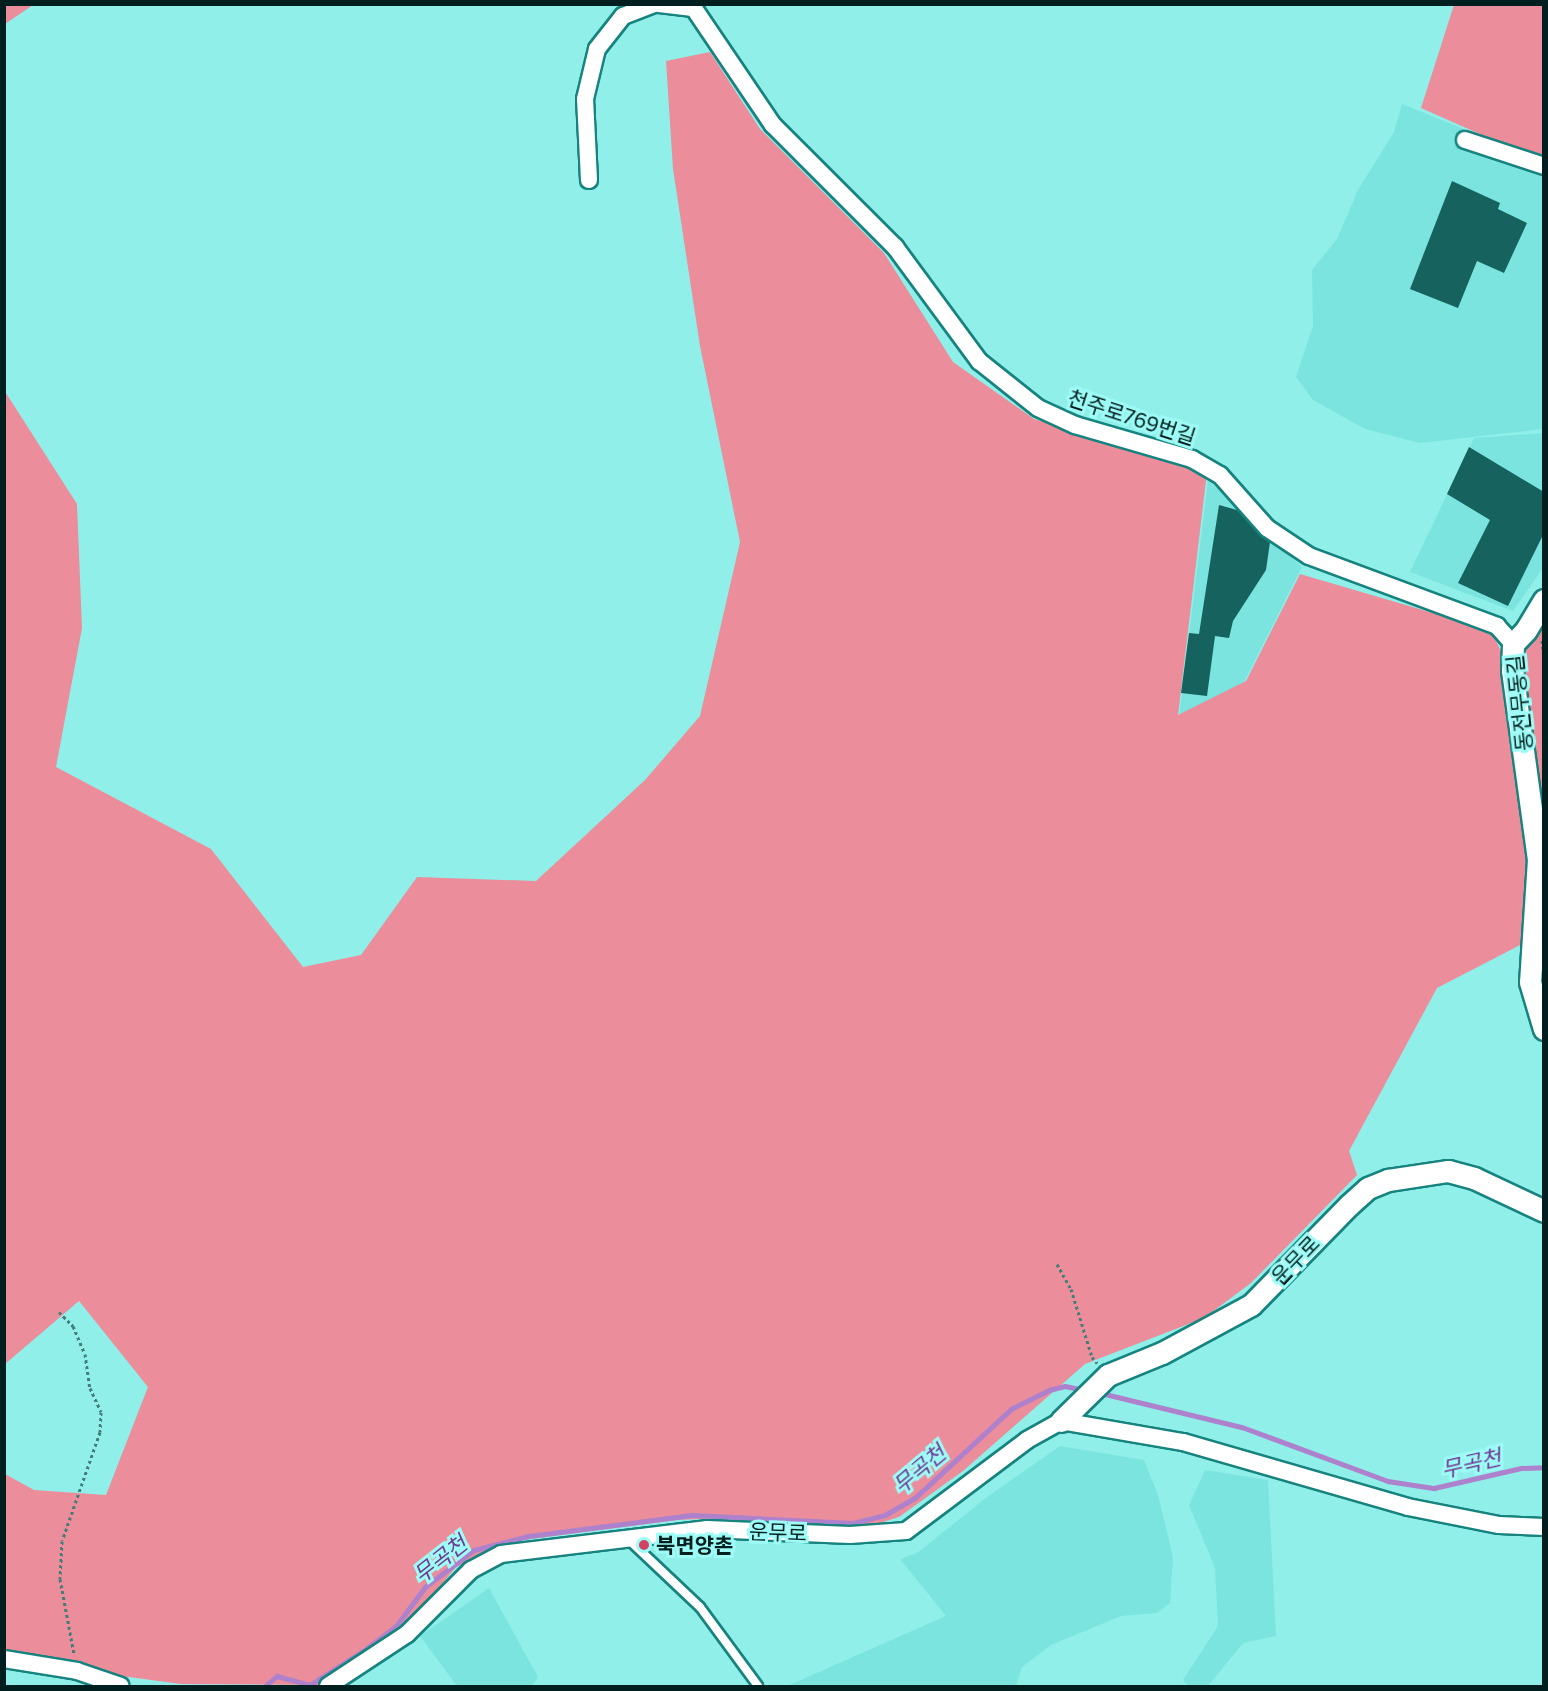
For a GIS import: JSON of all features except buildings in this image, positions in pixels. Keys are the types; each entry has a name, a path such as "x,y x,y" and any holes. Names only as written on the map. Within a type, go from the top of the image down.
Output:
{"street":[{"path":"589,180 585,99 597,49 623,16 657,4 692,6"},
{"name":"천주로769번길","path":"692,6 773,125 895,247 979,361 1038,408 1075,425 1192,459 1220,475 1267,528 1309,556 1497,626 1513,644"},
{"path":"1465,140 1544,166"},
{"name":"동전무동길","path":"1544,600 1526,630 1513,644 1512,670 1542,876 1530,982 1544,1029"},
{"name":"운무로","path":"328,1686 407,1634 471,1570 501,1554 707,1529 850,1535 906,1531 1027,1440 1061,1421 1108,1375 1162,1353 1251,1305 1349,1205 1368,1188 1388,1179 1448,1172 1474,1178 1544,1211"},
{"path":"1061,1421 1194,1444 1408,1507 1499,1525 1544,1527"},
{"path":"4,1659 77,1671 121,1686"}],"lane":[{"path":"627,1539 699,1607 758,1686"}],"path":[{"path":"1544,637 1544,658"},
{"path":"1057,1264 1071,1289 1092,1357 1108,1375"},
{"path":"58,1312 73,1326 85,1354 90,1388 101,1412 100,1432 62,1541 60,1579 77,1671"}],"shaded area":[{"path":"5,4 33,4 33,5 5,24"},
{"path":"1454,5 1543,5 1543,162 1421,108"},
{"path":"710,52 760,129 884,253 953,362 1034,419 1207,472 1178,715 1246,681 1300,574 1491,630 1506,662 1529,826 1524,943 1437,988 1349,1151 1357,1175 1251,1283 1204,1318 1085,1364 963,1471 899,1517 864,1528 745,1517 677,1520 522,1540 456,1567 417,1614 321,1685 181,1684 84,1671 5,1665 5,1474 34,1490 106,1495 148,1387 79,1301 5,1364 4,390 77,504 82,628 56,767 211,849 303,967 361,955 417,877 536,881 645,780 700,716 740,542 700,346 673,169 666,61"},
{"path":"1402,104 1543,161 1543,429 1420,443 1365,429 1313,400 1296,377 1313,326 1312,270 1337,239 1358,190 1394,132"},
{"path":"1543,433 1543,568 1513,611 1410,572 1474,438"},
{"path":"1208,480 1302,567 1243,684 1179,717"},
{"path":"1543,611 1543,863 1520,655 1536,618"},
{"path":"1060,1446 1144,1460 1158,1495 1173,1557 1170,1603 1157,1613 1121,1616 1051,1645 1022,1667 1016,1686 787,1686 946,1616 900,1559 917,1553 987,1497"},
{"path":"1205,1470 1268,1480 1276,1636 1243,1643 1208,1686 1188,1686 1183,1680 1218,1626 1215,1568 1189,1505"},
{"path":"489,1588 538,1677 532,1686 457,1686 420,1636"}],"waterway":[{"name":"무곡천","path":"265,1686 277,1676 310,1685 363,1651 396,1626 425,1587 474,1550 529,1536 692,1515 853,1523 885,1515 915,1498 1011,1409 1049,1390 1065,1386 1084,1390"},
{"name":"무곡천","path":"1101,1393 1242,1427 1388,1481 1434,1488 1521,1468 1544,1467"}],"place":[{"name":"북면양촌","path":"644,1545"}]}
